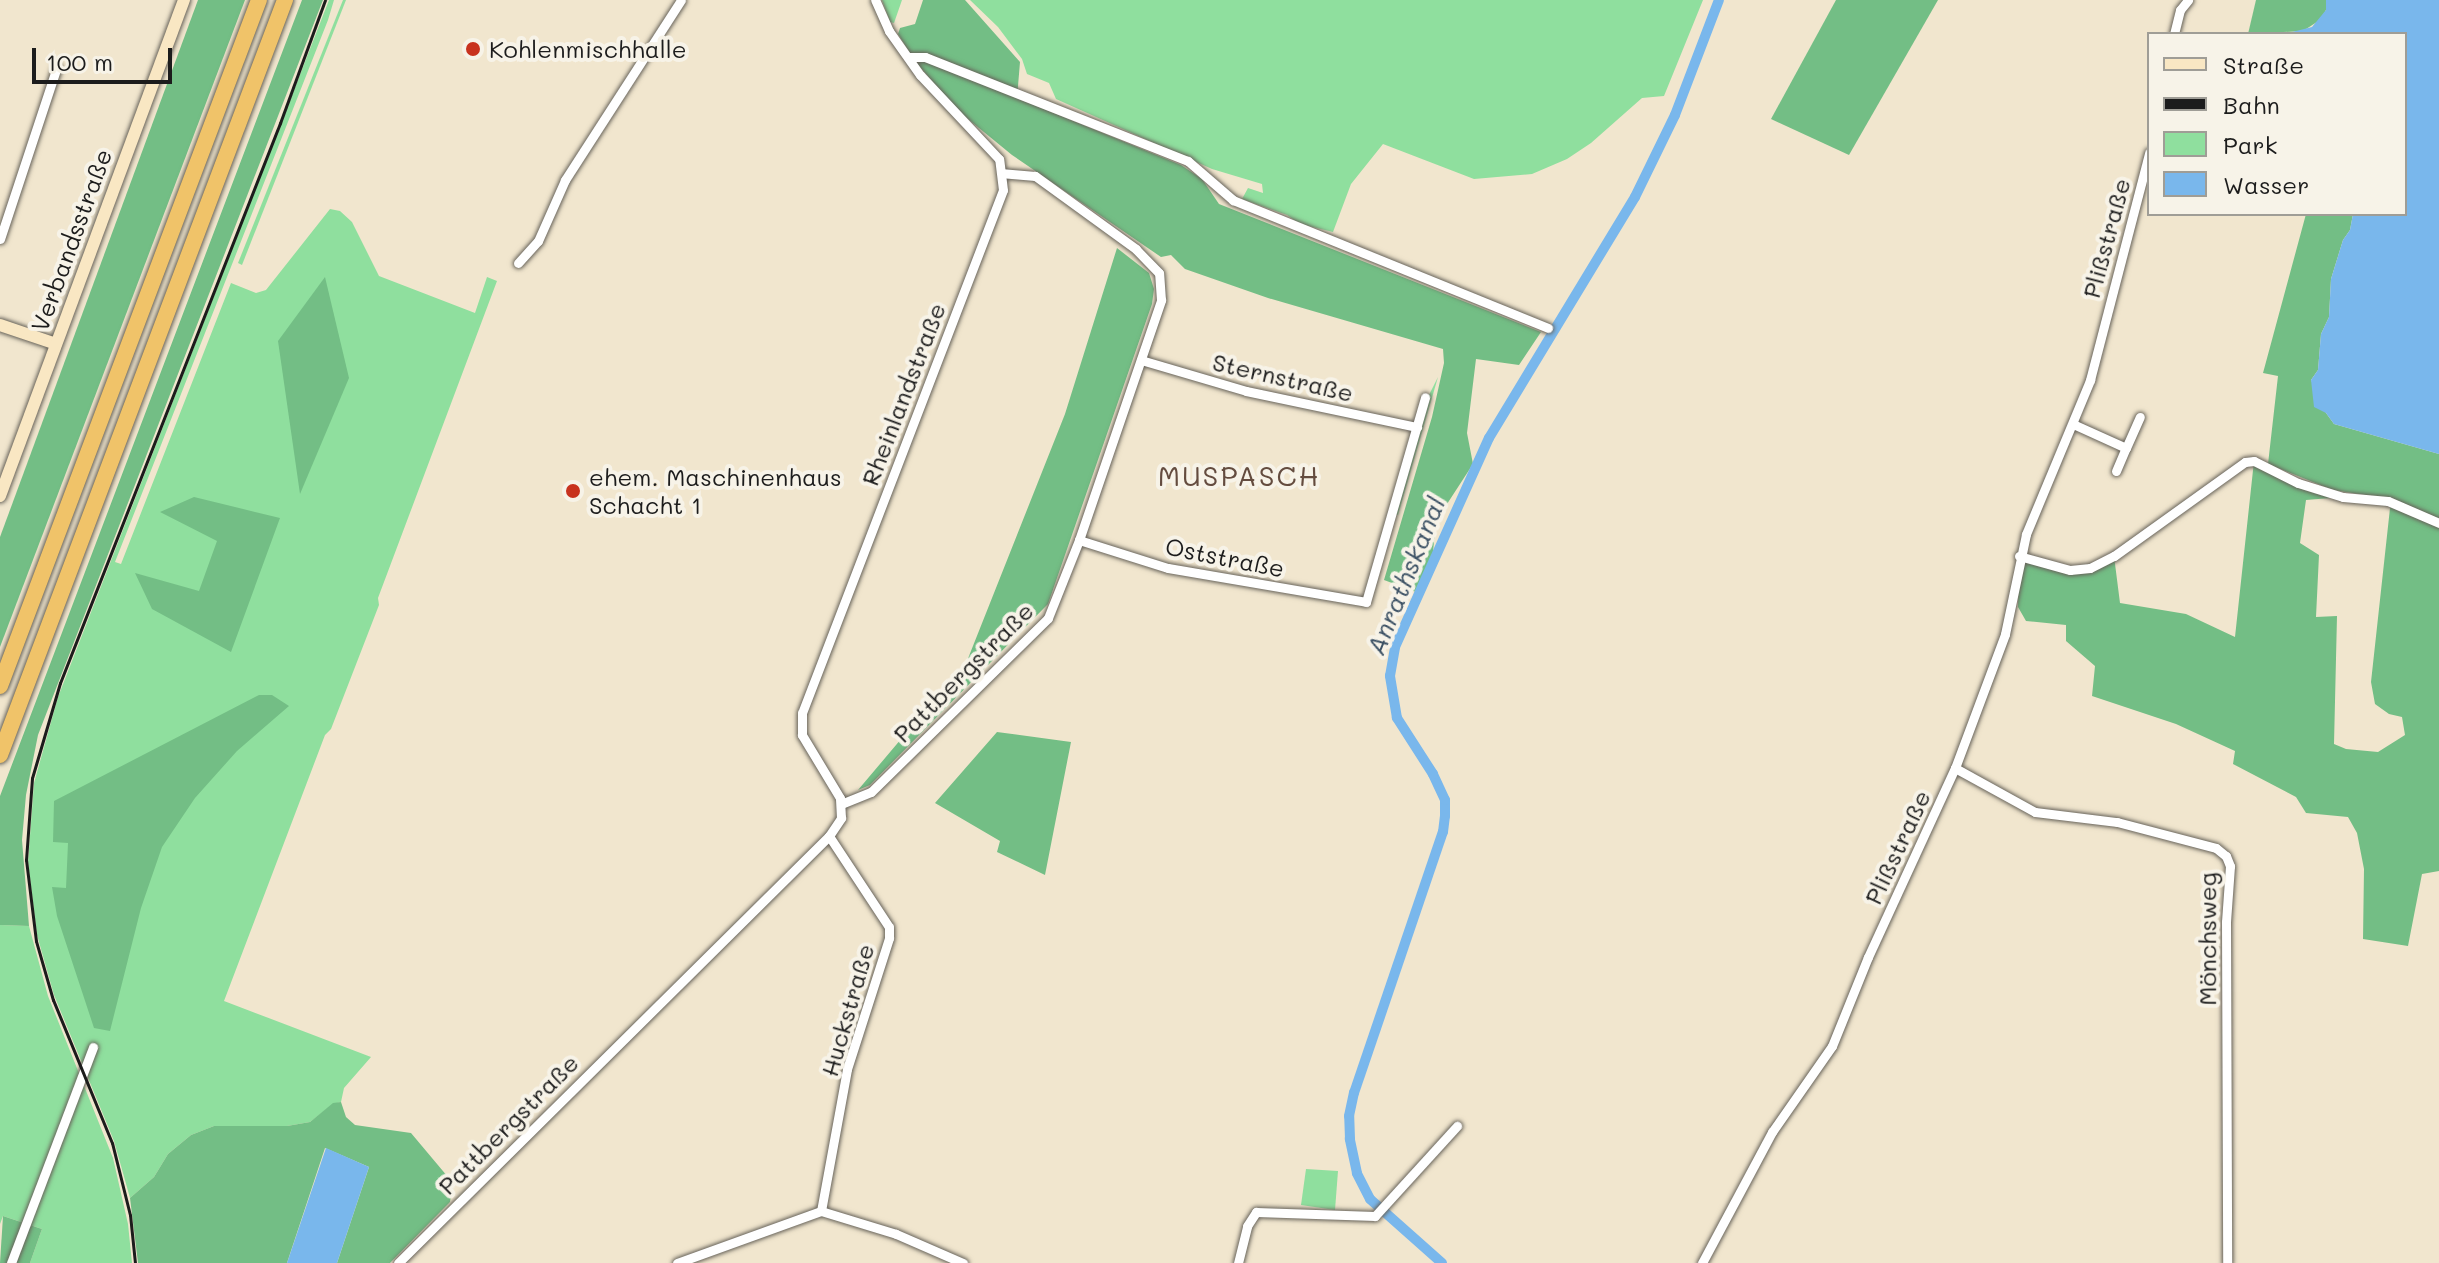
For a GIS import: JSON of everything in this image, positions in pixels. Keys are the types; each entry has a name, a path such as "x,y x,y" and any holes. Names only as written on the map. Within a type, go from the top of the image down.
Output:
{"highway":[{"path":"0,686 259,0"},
{"path":"0,755 285,0"}],"main road":[{"name":"Verbandsstraße","path":"0,496 184,0"},
{"path":"0,325 56,344"}],"street":[{"path":"518,263 538,241 565,180 681,0"},
{"path":"875,0 889,31 908,57 950,109 988,145 999,159 1003,173"},
{"path":"2174,32 2180,10 2188,0"},
{"path":"908,57 925,57 1188,161 1233,200 1548,328"},
{"path":"0,239 57,67"},
{"name":"Plißstraße","path":"1702,1263 1772,1132 1832,1046 1868,957 1955,768 2005,634 2019,556 2090,380 2147,161"},
{"name":"Pattbergstraße","path":"398,1263 829,836 841,818 841,804 871,792 1048,618 1079,540 1163,290 1156,267 1035,176 1003,173"},
{"name":"Rheinlandstraße","path":"841,804 802,735 802,713 1000,201 1003,173"},
{"name":"Sternstraße","path":"1141,360 1246,391 1417,427"},
{"path":"1417,427 1425,397"},
{"path":"2116,471 2140,417"},
{"path":"2073,424 2126,448"},
{"name":"Oststraße","path":"1079,540 1168,568 1366,602 1417,427"},
{"path":"2019,556 2070,570 2090,568 2114,556 2240,464 2254,461 2298,483 2343,497 2388,501 2439,523"},
{"name":"Mönchsweg","path":"1955,768 2035,812 2117,822 2216,848 2226,856 2230,866 2226,922 2227,1263"},
{"name":"Huckstraße","path":"821,1211 847,1069 889,938 889,927 829,836"},
{"path":"11,1263 93,1047"},
{"path":"1238,1263 1247,1226 1256,1212 1268,1210 1346,1217 1379,1213 1457,1126"},
{"path":"677,1263 821,1211 896,1234 963,1263"}],"green space":[{"path":"198,0 245,0 0,647 0,537"},
{"path":"302,0 323,0 38,735 26,795 22,840 29,926 0,925 0,796"},
{"path":"329,0 334,0 328,20 115,562 121,564 231,283 256,293 266,290 330,209 340,211 352,222 379,276 475,313 487,277 497,281 378,598 379,605 331,729 325,735 224,1001 371,1057 344,1088 341,1102 333,1104 310,1122 287,1126 214,1126 191,1135 168,1154 154,1177 130,1198 114,1141 54,995 37,935 28,862 34,783 58,697"},
{"path":"343,0 346,0 242,265 238,263"},
{"path":"882,0 902,0 894,23 890,22"},
{"path":"923,0 965,0 1020,62 1017,98 1181,165 1202,179 1219,204 1541,332 1519,365 1476,359 1467,433 1473,464 1436,521 1433,552 1416,592 1384,580 1432,417 1444,363 1443,349 1268,298 1185,269 1171,255 1161,257 1012,155 957,110 915,61 898,34 900,28 915,24"},
{"path":"970,0 1703,0 1664,96 1642,98 1591,143 1567,159 1532,174 1474,179 1383,144 1351,184 1333,232 1300,224 1287,215 1242,199 1248,188 1263,193 1262,184 1212,169 1056,99 1049,83 1027,74 1022,59 998,27"},
{"path":"1836,0 1938,0 1849,155 1771,119"},
{"path":"2256,0 2326,0 2326,10 2320,20 2303,31 2248,32"},
{"path":"2305,216 2353,216 2331,279 2329,317 2321,334 2318,370 2311,380 2334,424 2439,454 2439,871 2422,874 2408,946 2363,939 2364,869 2357,833 2348,817 2306,813 2296,797 2233,764 2235,751 2176,724 2092,696 2095,666 2066,641 2066,625 2026,621 2018,607 2019,556 2070,570 2114,556 2120,603 2186,614 2235,637 2254,461 2343,497 2306,500 2300,543 2319,555 2316,617 2337,616 2334,744 2346,749 2378,752 2405,735 2402,717 2389,714 2375,704 2371,682 2391,499 2333,490 2268,464 2278,376 2263,373"},
{"path":"1117,248 1149,273 1154,289 1152,304 1048,604 870,785 858,790 967,661 1065,414"},
{"path":"325,277 349,378 300,494 278,341"},
{"path":"1438,377 1398,515 1395,514 1424,405"},
{"path":"194,497 280,518 231,652 152,609 135,573 199,591 217,541 160,512"},
{"path":"259,695 272,695 289,706 237,751 195,798 162,847 141,908 110,1031 94,1028 57,916 52,887 66,888 68,843 53,842 54,801"},
{"path":"997,732 1071,742 1045,875 997,852 1000,841 935,803"},
{"path":"0,925 29,926 48,996 113,1158 128,1224 132,1263 30,1263 42,1229 3,1216 0,1224"},
{"path":"341,1102 346,1117 355,1125 411,1133 453,1183 450,1202 390,1263 337,1263 369,1167 325,1148 287,1263 138,1263 130,1198 154,1177 168,1154 191,1135 214,1126 287,1126 310,1122 333,1103"},
{"path":"1306,1169 1338,1171 1335,1210 1301,1205"},
{"path":"3,1216 42,1229 30,1263 0,1263"}],"water":[{"path":"2326,0 2439,0 2439,454 2334,424 2326,413 2314,407 2311,380 2318,370 2321,334 2329,317 2331,279 2353,216 2407,216 2407,32 2292,32 2312,27 2326,10"},
{"path":"326,1148 369,1167 337,1263 287,1263"}],"waterway":[{"name":"Anrathskanal","path":"1442,1263 1370,1199 1357,1173 1350,1139 1349,1116 1354,1093 1443,832 1445,816 1445,800 1433,774 1397,718 1390,676 1395,647 1489,438 1635,197 1675,115 1719,0"}],"railway":[{"path":"135,1263 130,1215 112,1143 53,1000 36,941 26,860 32,778 60,683 280,123 325,0"}],"place":[{"name":"Kohlenmischhalle","path":"473,49"},
{"name":"ehem. Maschinenhaus Schacht 1","path":"573,491"}],"district":[{"name":"MUSPASCH","path":"1239,475"}]}
